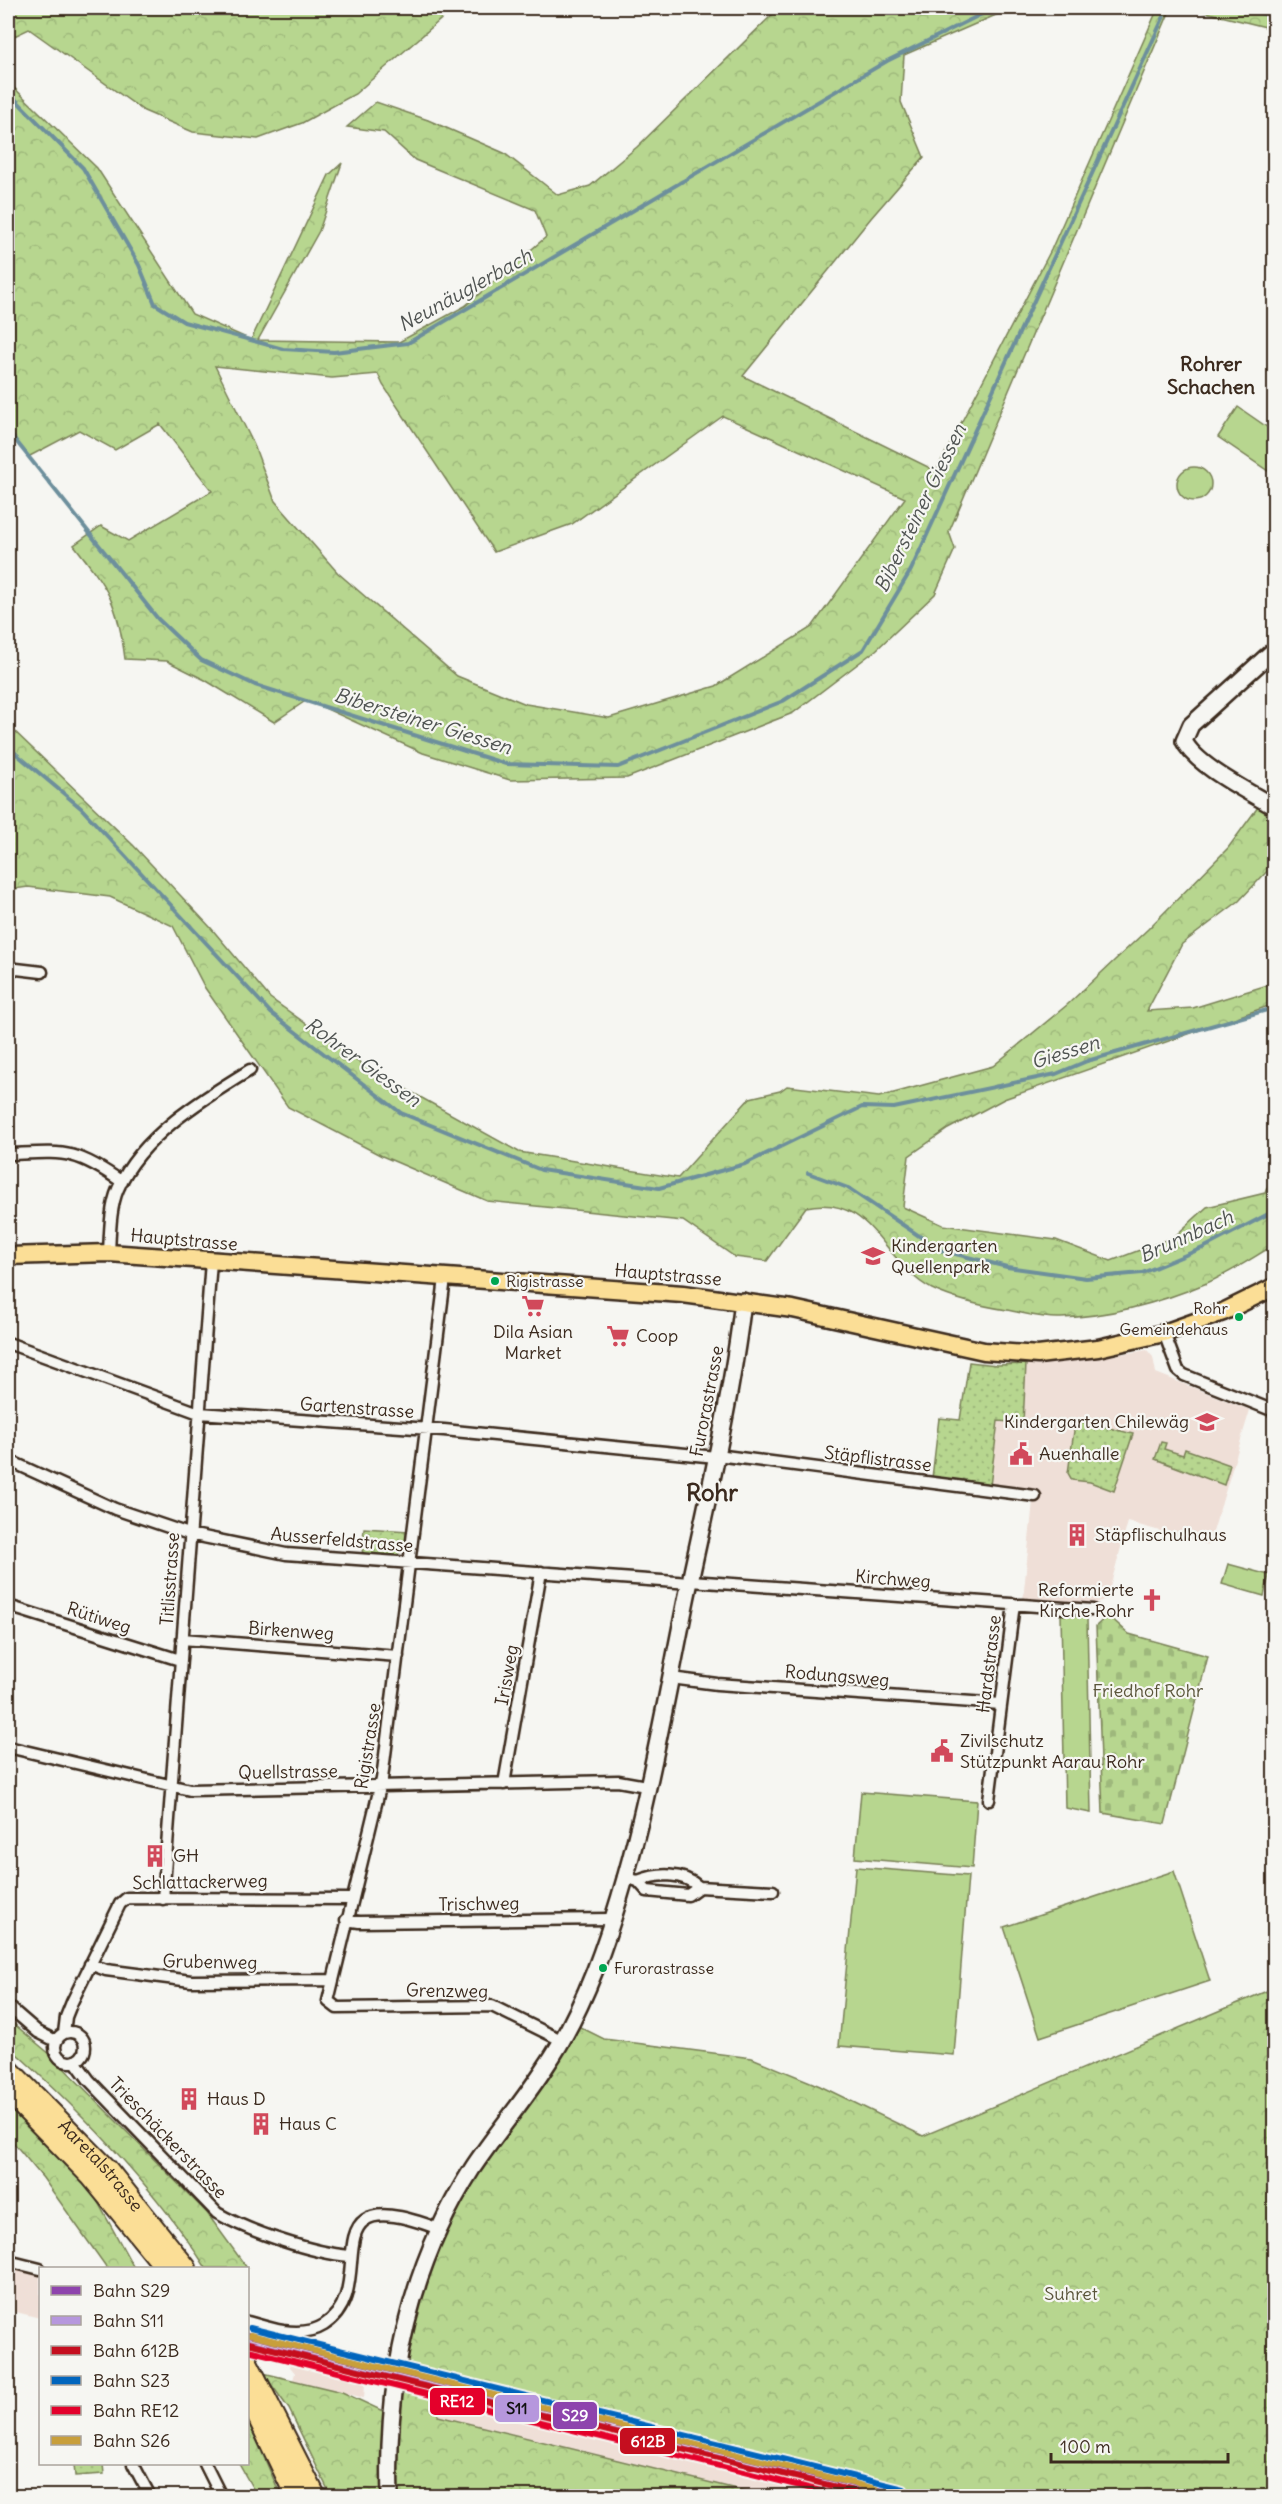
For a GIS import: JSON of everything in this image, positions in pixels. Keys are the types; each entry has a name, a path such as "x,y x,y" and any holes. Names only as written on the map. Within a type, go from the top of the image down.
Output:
{"highway":[{"name":"Aaretalstrasse","path":"8,2069 106,2168 185,2267"},
{"name":"Aaretalstrasse","path":"8,2091 91,2175 165,2267"},
{"path":"249,2366 315,2496"},
{"path":"249,2398 296,2496"}],"main road":[{"path":"1275,650 1191,725 1184,741 1188,749 1219,773 1275,807"},
{"name":"Hauptstrasse","path":"8,1256 109,1253 743,1301 793,1309 943,1343 1038,1355 1098,1348 1164,1333 1223,1312 1275,1287"},
{"name":"Furorastrasse","path":"390,2496 390,2414 402,2343 414,2292 439,2229 474,2166 547,2065 561,2040 593,1974 612,1919 631,1879 646,1786 671,1678 738,1345 743,1301"}],"street":[{"path":"8,968 42,972"},
{"path":"109,1253 114,1206 122,1182 165,1130 200,1102 250,1070"},
{"path":"8,1154 65,1152 83,1156 122,1182"},
{"name":"Titlisstrasse","path":"164,1899 189,1534 211,1261"},
{"name":"Rigistrasse","path":"328,2001 331,1980 380,1786 445,1278"},
{"path":"1164,1333 1174,1362 1184,1375 1275,1411"},
{"name":"Gartenstrasse","path":"8,1343 199,1413 426,1429 716,1456"},
{"name":"Stäpflistrasse","path":"716,1456 1035,1496"},
{"name":"Ausserfeldstrasse","path":"8,1460 115,1509 189,1534 286,1554 690,1582"},
{"name":"Irisweg","path":"504,1784 541,1572"},
{"name":"Kirchweg","path":"690,1582 1093,1610"},
{"name":"Hardstrasse","path":"988,1800 1014,1604"},
{"name":"Rütiweg","path":"8,1606 180,1660"},
{"name":"Birkenweg","path":"182,1639 398,1656"},
{"name":"Rodungsweg","path":"671,1678 717,1684 1001,1704"},
{"name":"Quellstrasse","path":"8,1747 190,1790 618,1781 646,1786"},
{"path":"631,1879 653,1875 690,1878 699,1887"},
{"path":"631,1879 647,1891 688,1895 699,1887 772,1891"},
{"name":"Schlattackerweg","path":"64,2033 66,2017 90,1964 120,1904 127,1898 138,1896 164,1899 352,1899"},
{"name":"Trischweg","path":"346,1920 359,1922 612,1919"},
{"name":"Grubenweg","path":"90,1964 106,1970 191,1981 331,1980"},
{"name":"Grenzweg","path":"328,2001 337,2008 492,2006 561,2040"},
{"name":"Trieschäckerstrasse","path":"8,2006 38,2032 56,2041 58,2055 65,2061 75,2061 89,2080 217,2213 244,2227 330,2253 350,2256"},
{"path":"56,2041 64,2033 76,2033 84,2042 84,2051 75,2061"},
{"path":"251,2323 284,2331 305,2331 330,2321 345,2303 353,2237 361,2226 383,2214 413,2218 439,2229"},
{"path":"8,2261 39,2269"},
{"path":"134,2465 150,2496"},
{"path":"206,2465 221,2496"}],"shaded area":[{"path":"1147,1350 1153,1357 1156,1373 1250,1410 1209,1545 1128,1522 1107,1598 1093,1605 1023,1600 1034,1491 932,1478 939,1418 960,1420 969,1362 997,1365 1075,1361"},
{"path":"8,2268 39,2276 39,2318 8,2310"},
{"path":"262,2332 367,2357 364,2398 293,2380 295,2373"},
{"path":"447,2377 656,2427 655,2431 920,2496 765,2496 437,2416"}],"green space":[{"path":"8,8 454,8 355,94 302,123 258,139 193,132 144,111 29,29 8,39"},
{"path":"779,8 1012,8 904,55 901,102 924,157 871,218 743,376 936,471 1051,250 1158,8 1171,8 949,532 955,549 935,594 876,650 793,713 627,778 510,780 423,753 307,700 274,722 205,680 167,661 125,659 119,623 110,597 74,545 101,526 128,541 212,491 160,424 115,450 79,430 28,457 8,431 8,82 97,168 192,314 251,340 329,175 342,163 319,231 258,340 399,342 465,306 546,237 535,210 415,160 384,132 347,127 376,102 428,120 504,153 558,195 590,186 637,147","holes":["215,366 332,378 378,374 383,385 494,552 572,524 723,416 905,498 812,627 716,686 609,718 526,704 457,676 338,573 275,501 254,445"]},
{"path":"1188,8 1274,8 1274,29"},
{"path":"1238,407 1274,432 1274,475 1218,437"},
{"path":"1194,467 1206,472 1211,484 1206,496 1194,501 1182,496 1177,484 1182,472"},
{"path":"8,725 133,845 211,928 270,998 368,1068 519,1152 678,1178 750,1098 780,1091 787,1086 879,1097 993,1066 1067,1005 1148,929 1228,848 1261,803 1274,819 1274,864 1239,901 1182,944 1147,1011 1193,1008 1274,983 1274,1004 1004,1099 948,1129 909,1156 903,1207 943,1225 1056,1240 1111,1261 1174,1237 1207,1207 1265,1193 1274,1171 1274,1245 1216,1279 1172,1296 1117,1311 1054,1318 978,1304 932,1289 915,1278 862,1220 847,1210 829,1205 806,1207 767,1261 735,1257 683,1221 487,1201 382,1156 288,1107 205,988 173,926 110,897 28,887 8,890"},
{"path":"969,1362 997,1365 1026,1364 1023,1423 998,1421 990,1486 932,1478 939,1418 960,1420"},
{"path":"1086,1422 1133,1434 1114,1491 1090,1482 1072,1480 1068,1473 1075,1424"},
{"path":"1161,1442 1166,1443 1164,1449 1183,1455 1185,1449 1230,1465 1224,1485 1155,1459"},
{"path":"364,1528 408,1531 404,1550 392,1558 362,1556"},
{"path":"1228,1564 1269,1575 1264,1596 1222,1584"},
{"path":"1061,1614 1087,1618 1091,1813 1065,1808"},
{"name":"Friedhof Rohr","path":"1108,1615 1129,1634 1208,1656 1165,1824 1103,1813 1096,1626"},
{"path":"861,1792 977,1801 972,1868 855,1858"},
{"path":"856,1867 968,1876 954,2055 839,2046"},
{"path":"1174,1871 1210,1981 1040,2037 1004,1927"},
{"name":"Suhret","path":"1274,1988 1274,2496 920,2496 655,2431 656,2427 448,2377 438,2416 765,2496 331,2496 289,2409 263,2373 342,2392 389,2414 413,2319 449,2227 481,2170 578,2026 604,2039 752,2058 820,2086 923,2136"},
{"path":"8,2019 51,2055 207,2213 246,2267 205,2267 164,2208 115,2151 62,2096 8,2046"},
{"path":"8,2100 95,2197 133,2267 106,2267 43,2178 8,2136"},
{"path":"249,2423 281,2496 257,2496 240,2465 249,2465"},
{"path":"74,2465 103,2465 104,2474 75,2476"}],"waterway":[{"name":"Neunäuglerbach","path":"8,92 83,168 139,265 155,304 184,322 283,349 334,352 408,343 887,61 994,8"},
{"name":"Giessen","path":"1238,8 1274,16"},
{"name":"Bibersteiner Giessen","path":"8,431 158,619 201,660 255,685 506,764 618,767 783,701 863,650 911,570 1164,16"},
{"name":"Rohrer Giessen","path":"8,747 81,808 271,1013 401,1113 541,1170 659,1188 745,1164 862,1107 894,1108 1056,1074 1087,1061 1274,1008"},
{"name":"Brunnbach","path":"808,1173 848,1188 940,1250 1007,1267 1086,1278 1142,1273 1205,1247 1274,1211"}],"rail line":[{"name":"S23","path":"250,2328 904,2489"},
{"name":"S29","path":"249,2335 902,2496"},
{"name":"S26","path":"250,2335 876,2489"},
{"name":"S11","path":"249,2342 874,2496"},
{"name":"612B","path":"249,2343 873,2496"},
{"name":"RE12","path":"249,2350 841,2496"}],"place":[{"name":"Kindergarten Quellenpark","path":"873,1256"},
{"name":"Rigistrasse","path":"495,1281"},
{"name":"Dila Asian Market","path":"533,1306"},
{"name":"Rohr Gemeindehaus","path":"1239,1317"},
{"name":"Coop","path":"618,1336"},
{"name":"Kindergarten Chilewäg","path":"1207,1422"},
{"name":"Auenhalle","path":"1021,1454"},
{"name":"Stäpflischulhaus","path":"1077,1535"},
{"name":"Reformierte Kirche Rohr","path":"1152,1600"},
{"name":"Zivilschutz Stützpunkt Aarau Rohr","path":"942,1751"},
{"name":"GH","path":"155,1856"},
{"name":"Furorastrasse","path":"603,1968"},
{"name":"Haus D","path":"189,2099"},
{"name":"Haus C","path":"261,2124"}],"district":[{"name":"Rohrer Schachen","path":"1211,376"},
{"name":"Rohr","path":"712,1493"}]}
